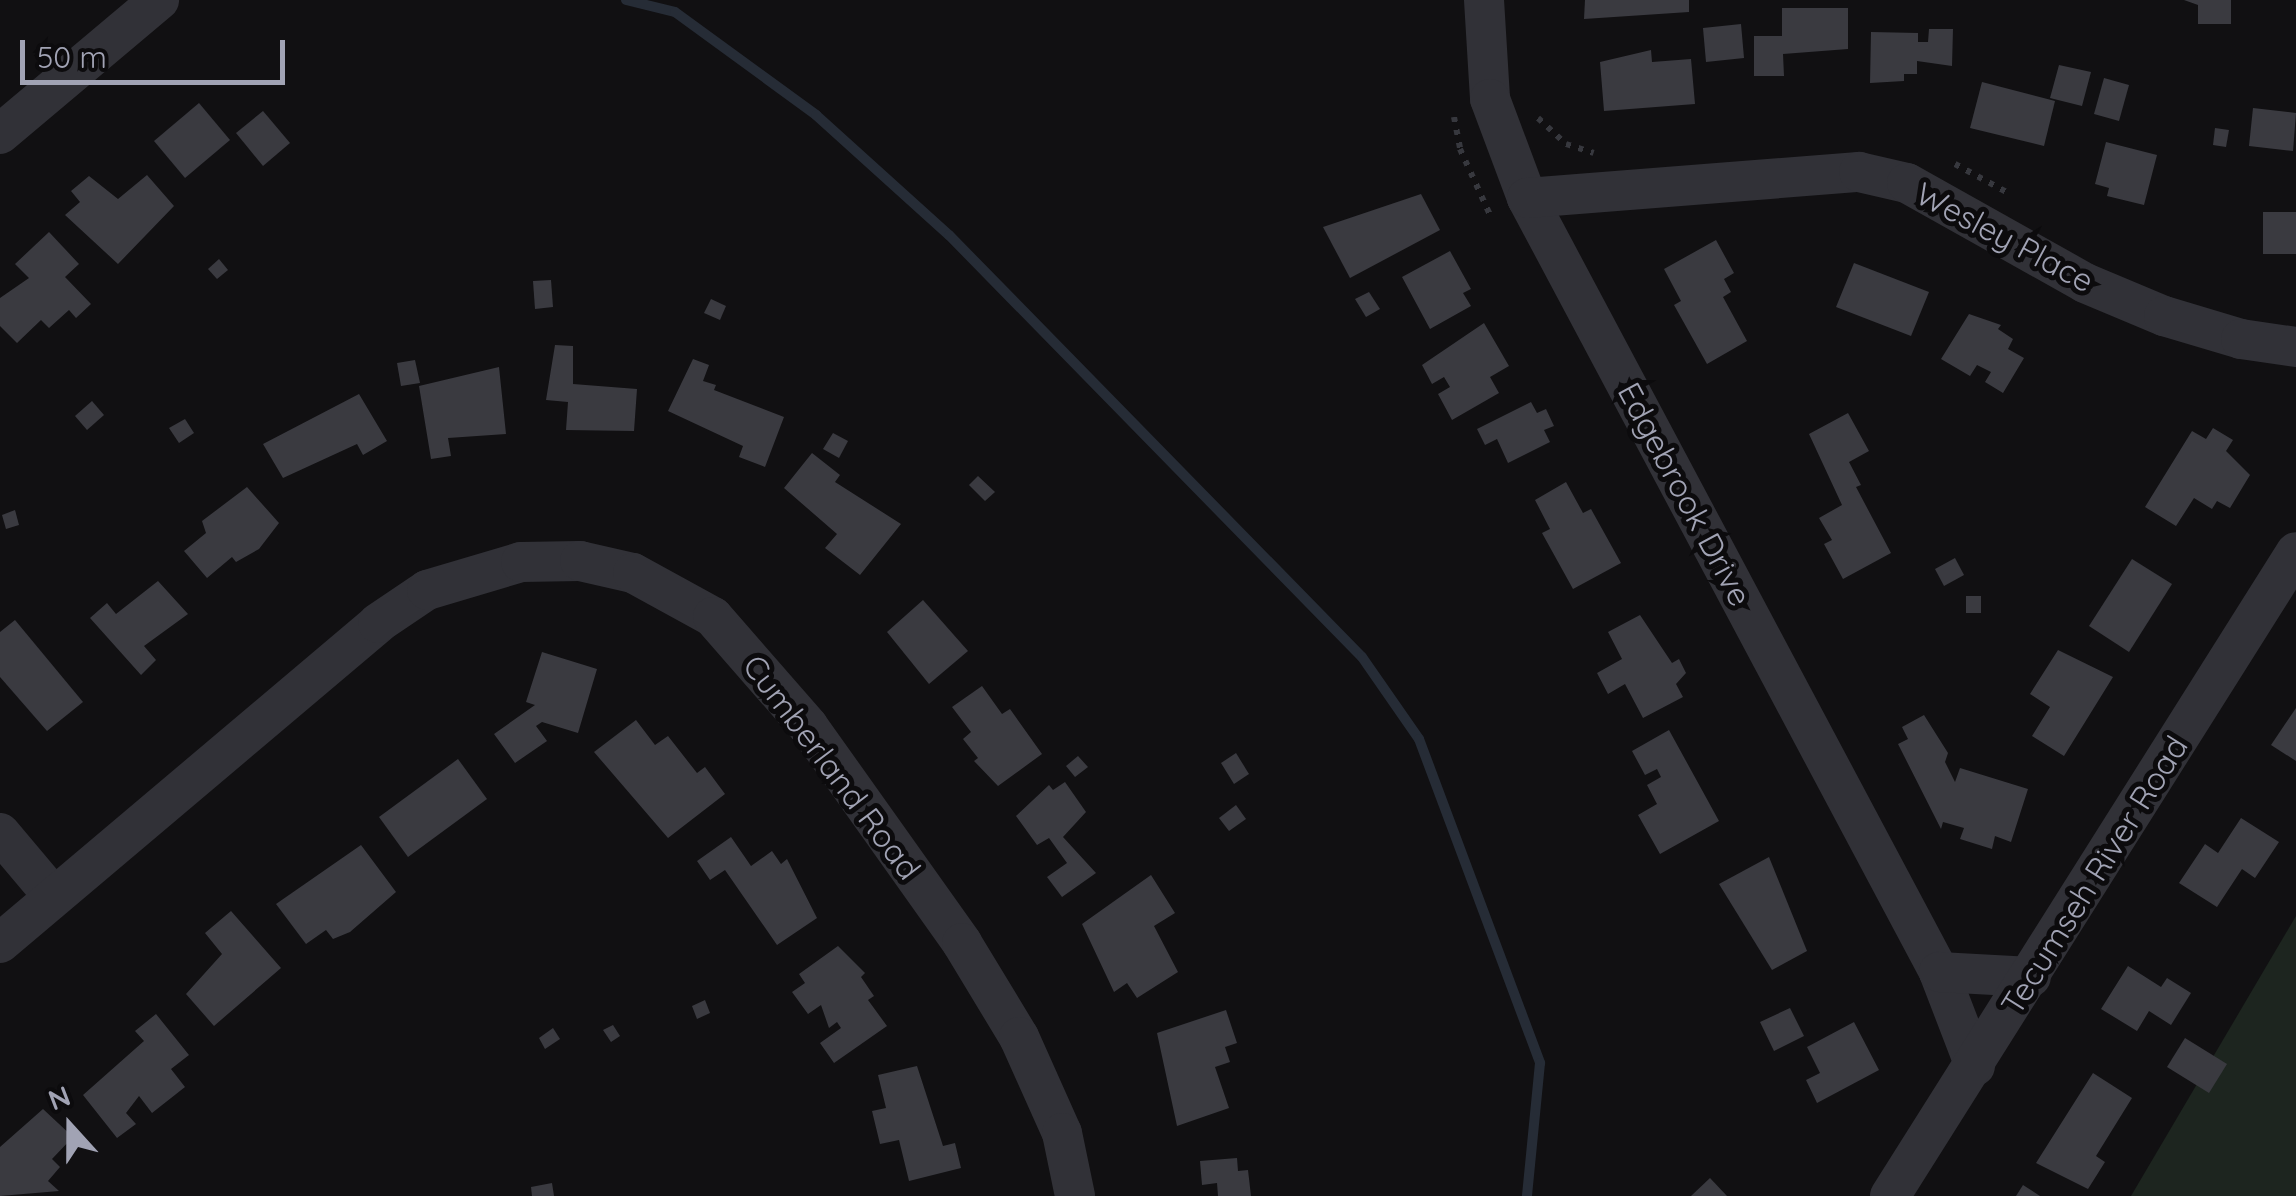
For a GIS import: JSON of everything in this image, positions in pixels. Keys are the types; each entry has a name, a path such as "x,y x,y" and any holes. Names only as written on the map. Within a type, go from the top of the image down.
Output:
{"street":[{"path":"0,134 160,0"},
{"name":"Edgebrook Drive","path":"1484,0 1490,100 1527,198 1939,972 1974,1066"},
{"name":"Wesley Place","path":"1527,198 1859,172 1907,183 2085,283 2164,316 2241,339 2296,347"},
{"name":"Tecumseh River Road","path":"1890,1196 2031,978 2296,552"},
{"name":"Cumberland Road","path":"0,943 378,622 427,590 521,562 580,561 632,573 713,617 808,726 962,943 1020,1037 1062,1133 1075,1196"},
{"path":"0,833 53,896"},
{"path":"1939,972 2031,978"}],"path":[{"path":"1452,102 1460,149 1494,223"}],"shaded area":[{"path":"2296,916 2296,1196 2131,1196"}],"building":[{"path":"1585,0 1689,0 1689,12 1584,19"},
{"path":"2184,0 2231,0 2231,24 2198,24 2198,5"},
{"path":"1782,8 1848,8 1848,49 1783,54 1784,76 1754,76 1754,36 1782,36"},
{"path":"1741,24 1744,58 1706,62 1703,28"},
{"path":"1929,29 1953,29 1952,66 1917,61 1917,74 1904,74 1904,81 1870,83 1871,32 1918,33 1918,42 1928,42"},
{"path":"1651,50 1652,62 1691,59 1695,104 1604,111 1600,62"},
{"path":"2059,65 2091,72 2082,106 2050,98"},
{"path":"2104,78 2129,85 2119,121 2094,114"},
{"path":"1982,82 2055,101 2044,146 1970,128"},
{"path":"199,103 230,140 185,178 154,141"},
{"path":"2253,108 2296,113 2293,151 2249,146"},
{"path":"263,111 290,143 263,166 236,133"},
{"path":"2215,128 2229,130 2226,147 2213,145"},
{"path":"2106,142 2157,155 2144,205 2107,196 2109,188 2095,184"},
{"path":"147,175 174,206 118,264 65,215 80,202 71,191 89,176 118,199"},
{"path":"1421,194 1440,230 1350,278 1323,227"},
{"path":"2263,212 2296,212 2296,254 2263,254"},
{"path":"49,232 79,264 65,277 91,304 76,318 69,310 49,328 41,320 17,343 0,326 0,298 29,278 15,264"},
{"path":"1716,240 1734,273 1724,279 1731,292 1723,297 1747,341 1707,364 1674,305 1681,301 1664,269"},
{"path":"1450,251 1471,289 1463,293 1471,306 1430,329 1402,277"},
{"path":"219,259 228,270 217,279 208,269"},
{"path":"1854,263 1929,292 1911,336 1836,307"},
{"path":"551,280 553,307 535,309 533,281"},
{"path":"1369,292 1380,309 1366,317 1355,299"},
{"path":"711,299 726,306 720,320 704,313"},
{"path":"1969,314 2001,325 1998,329 2013,339 2008,349 2024,358 2003,393 1985,382 1991,372 1977,365 1970,376 1941,359"},
{"path":"1484,323 1509,366 1490,377 1499,393 1452,420 1438,394 1450,387 1444,377 1432,384 1422,365"},
{"path":"555,345 573,346 573,384 637,389 634,431 566,430 568,402 546,400"},
{"path":"693,359 709,365 703,381 716,385 714,390 784,417 765,467 739,457 743,446 668,411"},
{"path":"415,360 420,383 401,386 397,363"},
{"path":"499,367 506,434 448,438 451,456 431,459 419,386"},
{"path":"359,394 387,441 363,455 357,444 283,478 263,444"},
{"path":"92,401 104,415 87,430 75,416"},
{"path":"1531,402 1537,413 1546,409 1554,426 1544,430 1550,442 1508,463 1497,439 1485,445 1477,429"},
{"path":"1848,413 1869,451 1849,462 1861,485 1856,487 1891,553 1843,579 1824,544 1832,540 1819,518 1842,505 1809,434"},
{"path":"185,419 194,433 179,443 169,428"},
{"path":"2213,428 2233,440 2226,451 2250,475 2230,508 2217,501 2212,509 2194,498 2176,526 2145,507 2192,431 2206,439"},
{"path":"833,433 848,441 839,458 823,449"},
{"path":"812,453 840,475 835,482 901,524 860,575 825,548 837,534 784,488"},
{"path":"978,476 995,492 985,501 969,485"},
{"path":"1566,482 1583,513 1591,509 1621,563 1573,589 1542,533 1550,529 1535,500"},
{"path":"247,487 279,523 259,549 236,562 232,557 207,578 184,551 206,533 202,521"},
{"path":"15,510 19,525 6,529 2,515"},
{"path":"1955,558 1964,575 1944,586 1935,569"},
{"path":"2132,559 2172,584 2129,652 2089,626"},
{"path":"158,581 188,614 144,646 156,660 141,675 90,618 107,603 116,614"},
{"path":"1966,596 1981,596 1981,613 1966,613"},
{"path":"923,600 968,651 929,684 887,632"},
{"path":"1640,615 1672,663 1679,659 1686,673 1676,684 1683,697 1643,718 1625,684 1608,694 1597,673 1622,659 1608,632"},
{"path":"15,620 83,702 47,731 0,677 0,632"},
{"path":"2058,650 2113,677 2064,756 2032,736 2050,707 2030,694"},
{"path":"542,652 597,669 578,733 542,722 536,726 547,741 515,763 494,734 535,705 526,702"},
{"path":"982,686 1002,714 1010,709 1042,754 998,786 974,761 978,758 963,739 971,732 952,707"},
{"path":"2296,708 2296,761 2271,745"},
{"path":"1924,715 1948,753 1945,762 1955,782 1960,768 2028,789 2011,842 1995,836 1992,849 1960,839 1964,828 1943,822 1941,829 1898,744 1908,739 1902,727"},
{"path":"636,720 655,745 668,736 697,773 705,767 725,794 668,838 594,752"},
{"path":"1669,730 1719,821 1660,854 1638,815 1657,804 1647,785 1661,777 1657,769 1645,775 1632,751"},
{"path":"1236,753 1249,774 1234,784 1221,763"},
{"path":"1078,756 1088,767 1075,777 1066,766"},
{"path":"458,759 487,799 408,857 379,817"},
{"path":"1065,782 1086,812 1063,837 1096,873 1062,897 1047,877 1067,863 1049,838 1037,845 1016,816 1049,785 1053,790"},
{"path":"1236,805 1246,819 1229,831 1219,818"},
{"path":"2241,818 2279,842 2255,878 2242,869 2217,907 2179,883 2205,844 2218,853"},
{"path":"731,837 751,866 772,851 781,864 787,859 817,918 777,945 725,870 710,880 697,861"},
{"path":"361,845 396,892 350,932 333,939 326,930 306,944 276,904"},
{"path":"1769,857 1807,951 1772,970 1719,884"},
{"path":"1151,875 1175,913 1154,926 1178,972 1137,998 1127,983 1114,992 1082,924"},
{"path":"231,911 281,968 214,1026 186,994 222,954 205,933"},
{"path":"838,946 865,973 861,977 874,996 868,1000 887,1026 834,1063 820,1043 841,1028 837,1022 829,1028 821,1005 808,1014 792,992 805,983 799,974"},
{"path":"2128,966 2161,987 2167,978 2191,993 2171,1025 2149,1011 2137,1031 2101,1009"},
{"path":"705,1000 710,1013 697,1019 692,1006"},
{"path":"1790,1008 1804,1036 1774,1051 1760,1022"},
{"path":"1226,1010 1237,1043 1225,1047 1230,1062 1215,1067 1229,1108 1177,1126 1157,1033"},
{"path":"156,1014 189,1055 171,1069 185,1087 152,1113 139,1096 126,1113 136,1124 117,1138 83,1095 144,1041 135,1031"},
{"path":"1854,1022 1879,1070 1817,1103 1806,1080 1820,1073 1807,1047"},
{"path":"613,1025 620,1036 611,1042 603,1030"},
{"path":"553,1028 560,1039 545,1049 539,1038"},
{"path":"2185,1038 2227,1064 2209,1093 2167,1067"},
{"path":"917,1066 943,1146 955,1143 961,1168 909,1181 899,1140 880,1144 872,1111 886,1108 878,1075"},
{"path":"2093,1073 2132,1098 2096,1156 2105,1162 2088,1189 2036,1163"},
{"path":"43,1109 73,1137 52,1159 60,1167 48,1181 59,1191 0,1196 0,1147"},
{"path":"1237,1158 1238,1171 1248,1170 1251,1196 1218,1196 1217,1183 1202,1185 1200,1161"},
{"path":"1710,1178 1727,1196 1691,1196"},
{"path":"552,1183 554,1196 532,1196 531,1187"},
{"path":"2023,1185 2040,1196 2016,1196"}],"waterway":[{"path":"626,0 675,12 816,115 949,235 1362,657 1419,739 1540,1063 1527,1196"}]}
